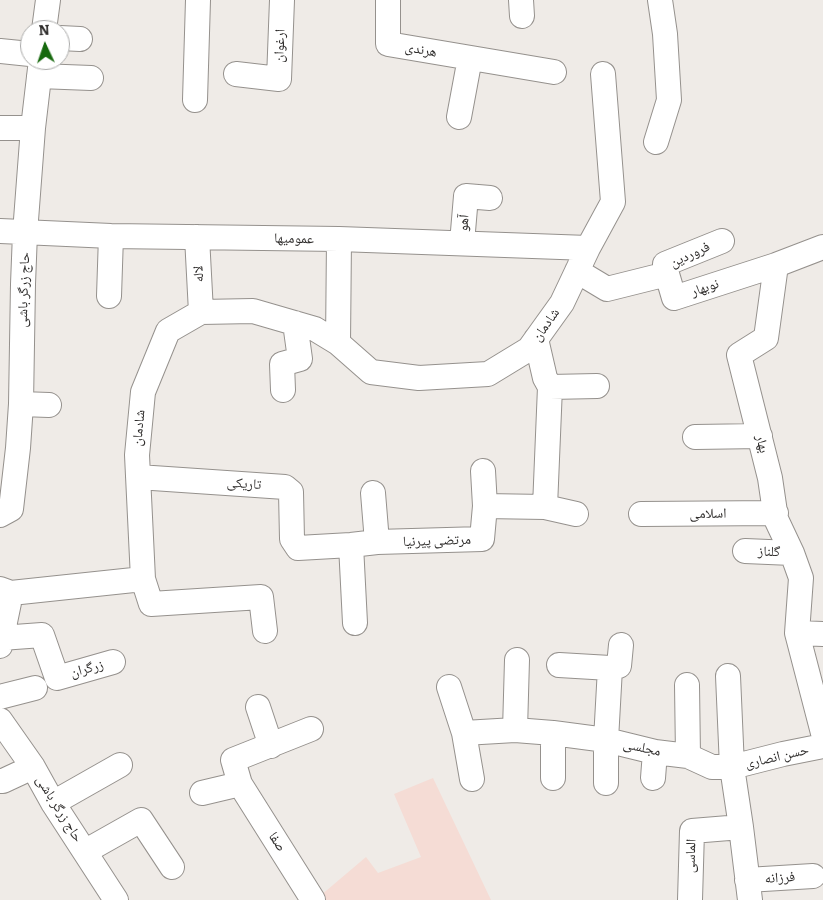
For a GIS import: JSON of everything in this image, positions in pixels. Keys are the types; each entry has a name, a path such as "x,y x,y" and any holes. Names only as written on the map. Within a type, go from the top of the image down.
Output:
{"street":[{"path":"45,20 48,0"},
{"path":"195,100 198,0"},
{"name":"ارغوان","path":"236,74 279,79 282,0"},
{"name":"هرندی","path":"388,0 388,44 554,72"},
{"path":"656,142 669,100 665,34 660,0"},
{"path":"0,51 20,53"},
{"path":"459,117 470,58"},
{"name":"حاج زرگر باشی","path":"0,515 11,509 9,447 21,404 23,284 33,128 40,70"},
{"path":"50,70 91,78"},
{"name":"شادمان","path":"265,631 261,597 151,604 143,579 137,455 142,392 168,331 201,312 253,311 315,329 338,343 371,372 419,378 488,374 530,349 562,303 588,248 613,202 603,74"},
{"path":"0,128 33,128"},
{"name":"آهو","path":"462,243 466,196 490,198"},
{"name":"عمومیها","path":"0,231 111,236 462,243 588,248"},
{"path":"109,296 111,236"},
{"name":"لاله","path":"197,237 201,312"},
{"path":"338,343 339,240"},
{"name":"فروردین","path":"667,274 665,264 722,241"},
{"name":"نوبهار","path":"667,274 674,298 776,265 823,247"},
{"name":"بهار","path":"776,265 766,338 740,355 760,436 776,518 801,578 798,633"},
{"path":"577,271 607,288 667,274"},
{"path":"283,390 282,364 300,359 295,323"},
{"path":"536,339 545,378 550,387 545,508"},
{"path":"550,387 597,386"},
{"path":"21,404 49,405"},
{"path":"695,437 760,436"},
{"path":"483,470 485,506 545,508 576,514"},
{"name":"تاریکی","path":"138,477 285,487 291,492 292,539 298,548"},
{"path":"374,493 377,542"},
{"name":"مرتضی پیرنیا","path":"298,548 377,542 482,539 485,506"},
{"name":"اسلامی","path":"641,514 776,513"},
{"path":"351,545 355,623"},
{"name":"گلناز","path":"745,551 792,553"},
{"path":"1,642 5,591 143,579"},
{"path":"798,633 823,634"},
{"name":"حسن انصاری","path":"798,633 823,733"},
{"name":"زرگران","path":"1,642 42,635 57,678 114,662"},
{"path":"559,665 610,668 619,666 621,645"},
{"path":"515,730 517,660"},
{"path":"606,783 610,668"},
{"path":"728,676 732,767 749,890"},
{"path":"687,685 688,756"},
{"path":"449,687 464,734 472,780"},
{"path":"0,697 36,688"},
{"path":"258,707 271,746 311,729"},
{"name":"حاج زرگر باشی","path":"0,720 33,768 53,803 86,851 116,900"},
{"name":"مجلسی","path":"464,734 515,730 553,733 606,740 655,752 688,756 712,767 732,767"},
{"path":"553,733 553,778"},
{"name":"صفا","path":"271,746 233,760 240,784 313,900"},
{"name":"حسن انصاری","path":"732,767 823,746"},
{"path":"653,778 655,752"},
{"path":"53,803 120,765"},
{"path":"0,781 33,768"},
{"path":"202,793 240,784"},
{"path":"86,851 141,820 172,867"},
{"name":"الماسی","path":"690,900 692,831 741,827"},
{"name":"فرزانه","path":"749,890 813,876"}],"shaded area":[{"path":"433,778 491,900 322,900 320,896 366,857 378,873 421,857 394,794"}]}
